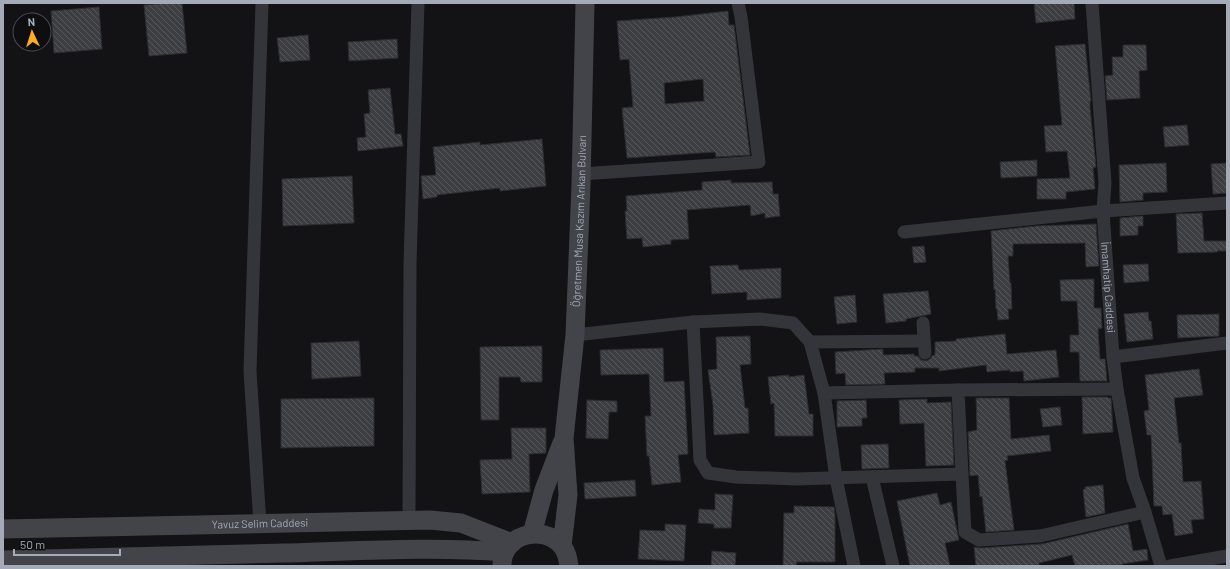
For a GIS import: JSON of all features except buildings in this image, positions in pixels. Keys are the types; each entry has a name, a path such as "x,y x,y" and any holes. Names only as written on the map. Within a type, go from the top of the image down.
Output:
{"street":[{"path":"260,524 250,371 262,3"},
{"path":"409,521 410,264 418,3"},
{"name":"Öğretmen Musa Kazım Arıkan Bulvarı","path":"562,546 568,495 564,438 575,336 581,174 584,3"},
{"path":"581,174 759,162 738,3"},
{"name":"İmamhatip Caddesi","path":"1092,3 1105,183 1103,212 1113,358 1133,478 1161,566"},
{"path":"904,232 1103,212 1227,203"},
{"path":"575,336 693,322 760,319 792,323 810,342 824,393 836,478 854,566"},
{"path":"693,322 700,460 708,473 736,477 796,479 962,474"},
{"path":"810,342 924,347 923,323"},
{"path":"1113,358 1227,344"},
{"path":"824,393 1117,389"},
{"path":"958,390 965,532 979,540 1040,536 1145,512"},
{"name":"Öğretmen Musa Kazım Arıkan Bulvarı","path":"532,534 544,490 564,438"},
{"path":"872,477 893,566"},
{"name":"Yavuz Selim Caddesi","path":"3,529 430,520 461,523 506,554"},
{"path":"3,560 181,557 427,549 468,549 506,554 521,537 532,534 543,534 554,539 562,546 568,556 570,566"},
{"path":"1170,566 1227,556"}]}
